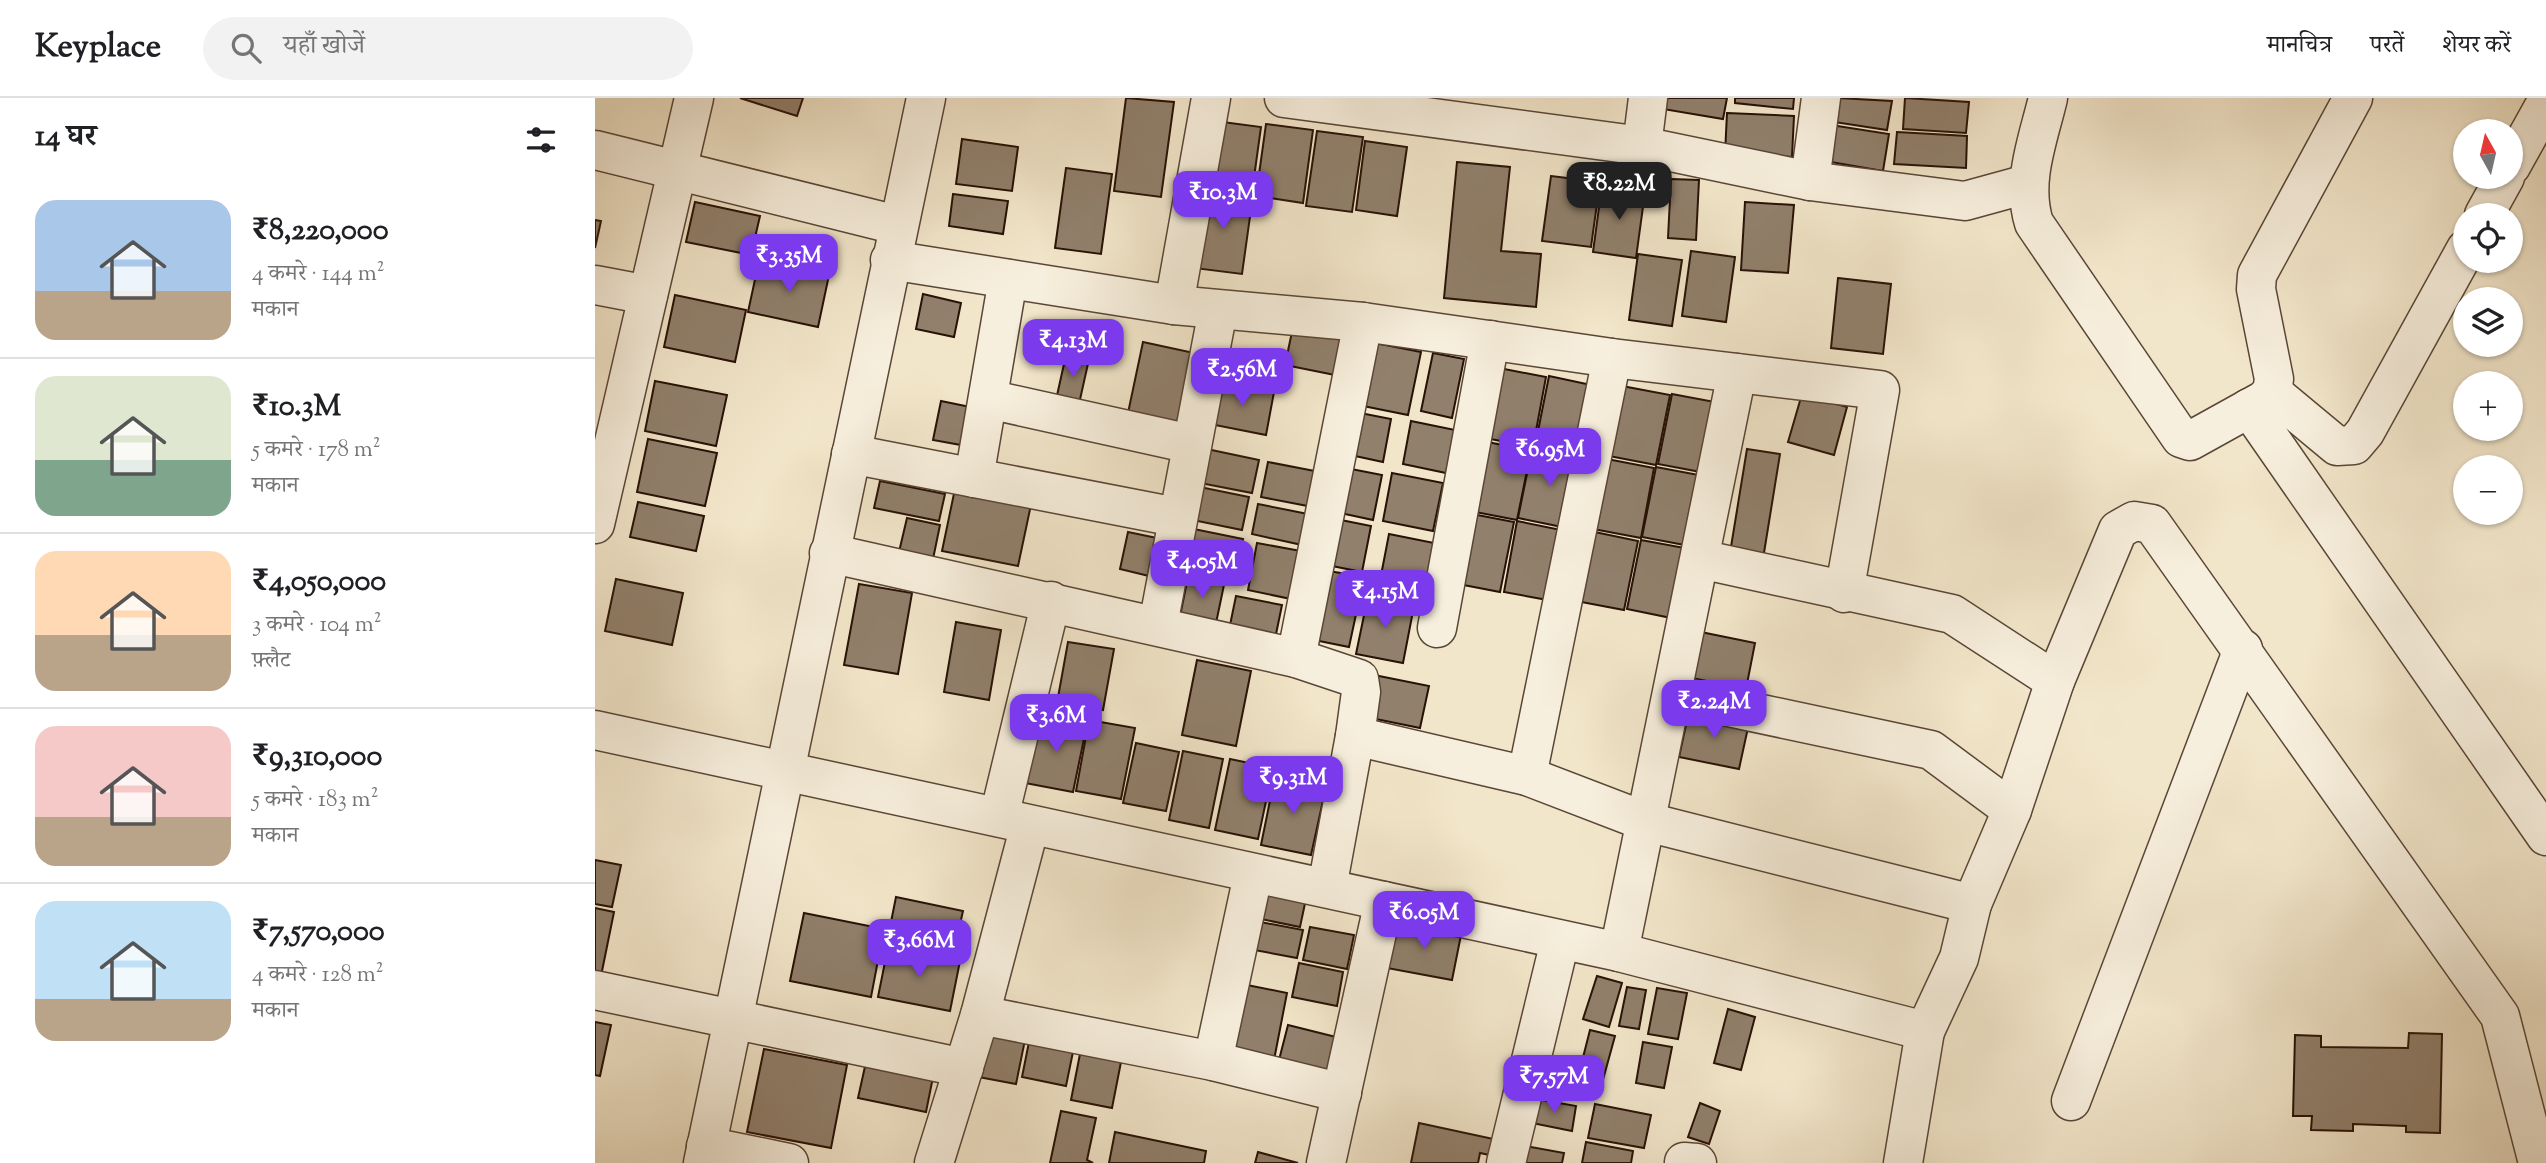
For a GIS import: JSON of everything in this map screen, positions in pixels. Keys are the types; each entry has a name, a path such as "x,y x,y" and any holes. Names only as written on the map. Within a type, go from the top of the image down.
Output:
{"street":[{"path":"595,524 675,170 694,98"},
{"path":"789,1163 705,1155 926,98"},
{"path":"1174,305 1211,98"},
{"path":"1284,98 1391,105 1642,146 1810,181 1965,201 2027,184"},
{"path":"1642,146 1648,98"},
{"path":"1810,181 1821,98"},
{"path":"2048,98 2027,184 2028,202 2034,223 2181,438 2190,440 2260,400 2274,379 2256,289 2257,275 2353,98"},
{"path":"2523,144 2546,103"},
{"path":"595,150 675,170 1008,279 1174,305 1363,322 1612,358 1880,390 1844,593"},
{"path":"2260,400 2337,446 2354,445 2365,432 2453,273"},
{"path":"974,478 1008,279"},
{"path":"595,285 648,295"},
{"path":"1158,625 1176,517 1219,310"},
{"path":"1296,658 1363,322"},
{"path":"1437,628 1490,341"},
{"path":"1527,776 1612,358"},
{"path":"1619,952 1737,373"},
{"path":"988,399 1191,444"},
{"path":"2260,400 2546,836"},
{"path":"851,454 1176,517"},
{"path":"1903,1163 1925,1031 1959,958 1972,904 2012,810 2056,681 2118,530 2134,522 2152,524 2243,649 2393,869 2500,1016 2538,1163"},
{"path":"829,553 1158,625 1296,658 1359,679 1361,692 1355,736 1327,888"},
{"path":"1700,559 1844,593 1952,614 2056,681"},
{"path":"934,1163 980,1015 1051,601"},
{"path":"2070,1101 2243,649"},
{"path":"1672,695 1931,750 2012,810"},
{"path":"595,730 785,769 1253,875 1327,888 1619,952 1925,1031"},
{"path":"1355,736 1527,776 1647,822 1972,904"},
{"path":"1213,1061 1253,875"},
{"path":"1326,1163 1384,901"},
{"path":"1506,1163 1560,941"},
{"path":"595,990 964,1068"},
{"path":"980,1015 1213,1061 1342,1093"}],"building":[{"path":"740,98 803,98 797,116"},
{"path":"1126,98 1174,102 1161,197 1114,191"},
{"path":"1664,98 1727,98 1723,119 1663,109"},
{"path":"1735,98 1794,98 1793,109 1735,103"},
{"path":"1838,98 1892,101 1887,130 1834,122"},
{"path":"1905,98 1969,102 1966,133 1903,129"},
{"path":"1727,113 1794,116 1792,157 1725,154"},
{"path":"1215,121 1261,127 1252,192 1206,185"},
{"path":"1266,124 1313,130 1303,203 1256,196"},
{"path":"1831,125 1889,134 1883,171 1825,161"},
{"path":"1317,131 1363,137 1352,212 1306,206"},
{"path":"1897,132 1967,136 1966,168 1894,164"},
{"path":"962,139 1018,147 1012,191 956,184"},
{"path":"1365,141 1407,147 1397,216 1356,210"},
{"path":"1457,162 1510,167 1501,251 1541,254 1536,307 1444,298"},
{"path":"1066,168 1112,174 1101,254 1055,248"},
{"path":"1551,176 1600,182 1591,247 1542,241"},
{"path":"1671,179 1699,180 1696,240 1668,238"},
{"path":"1602,185 1645,192 1636,258 1593,252"},
{"path":"1205,188 1253,195 1242,274 1194,268"},
{"path":"953,194 1008,201 1003,234 949,226"},
{"path":"695,202 760,216 751,255 686,242"},
{"path":"1745,202 1794,205 1788,273 1741,270"},
{"path":"595,220 601,221 595,248"},
{"path":"1691,251 1735,257 1726,322 1682,316"},
{"path":"1638,254 1682,260 1672,326 1629,320"},
{"path":"759,261 829,275 818,327 748,312"},
{"path":"1838,278 1891,284 1883,354 1831,348"},
{"path":"923,294 961,303 954,337 916,329"},
{"path":"675,295 746,310 735,362 664,347"},
{"path":"1293,327 1347,337 1340,376 1285,365"},
{"path":"1143,342 1194,353 1179,423 1128,413"},
{"path":"1370,342 1421,352 1408,415 1358,405"},
{"path":"1433,353 1464,359 1452,418 1421,411"},
{"path":"1066,355 1089,359 1079,404 1056,400"},
{"path":"1499,368 1546,377 1533,447 1485,438"},
{"path":"1549,376 1596,386 1583,455 1535,446"},
{"path":"1218,380 1274,392 1266,435 1210,424"},
{"path":"655,381 727,395 716,446 645,431"},
{"path":"1622,386 1670,395 1656,465 1609,456"},
{"path":"1672,394 1720,403 1706,473 1658,464"},
{"path":"1802,394 1847,407 1834,455 1788,442"},
{"path":"941,401 980,409 972,447 933,440"},
{"path":"1350,411 1391,419 1383,462 1341,453"},
{"path":"1411,421 1455,430 1446,473 1403,464"},
{"path":"648,439 717,453 705,506 637,492"},
{"path":"1483,441 1531,451 1517,520 1470,511"},
{"path":"1202,448 1259,460 1252,493 1195,482"},
{"path":"1532,449 1581,458 1567,528 1518,518"},
{"path":"1747,449 1780,454 1763,559 1730,553"},
{"path":"1607,459 1654,468 1641,538 1593,529"},
{"path":"1268,462 1320,472 1313,507 1261,497"},
{"path":"1341,467 1382,475 1373,520 1331,511"},
{"path":"1656,467 1704,476 1690,546 1642,537"},
{"path":"1392,473 1443,483 1433,531 1383,521"},
{"path":"880,481 945,494 939,521 874,508"},
{"path":"956,484 1032,500 1018,566 942,551"},
{"path":"1190,485 1249,497 1242,530 1183,518"},
{"path":"638,502 704,516 696,551 630,537"},
{"path":"1258,504 1308,514 1302,545 1252,534"},
{"path":"1467,513 1514,522 1500,592 1453,583"},
{"path":"907,518 940,525 933,559 899,552"},
{"path":"1331,518 1371,526 1362,572 1322,564"},
{"path":"1517,521 1566,531 1553,601 1504,592"},
{"path":"1184,527 1243,539 1235,578 1176,566"},
{"path":"1590,531 1638,541 1624,610 1576,601"},
{"path":"1128,532 1157,538 1149,576 1120,569"},
{"path":"1389,534 1434,543 1422,600 1378,591"},
{"path":"1641,540 1690,549 1676,619 1627,609"},
{"path":"1257,543 1301,551 1291,599 1248,590"},
{"path":"1323,570 1364,577 1349,647 1309,639"},
{"path":"1189,572 1225,580 1215,628 1179,621"},
{"path":"616,579 683,593 672,645 605,631"},
{"path":"859,584 912,593 898,674 844,665"},
{"path":"1236,596 1282,605 1275,639 1229,630"},
{"path":"1368,596 1414,606 1403,663 1356,654"},
{"path":"956,622 1001,630 989,700 944,692"},
{"path":"1696,631 1755,643 1746,689 1687,677"},
{"path":"1068,642 1114,649 1103,710 1057,703"},
{"path":"1197,660 1251,671 1236,746 1182,735"},
{"path":"1374,675 1429,686 1420,728 1366,717"},
{"path":"1689,711 1749,723 1739,769 1679,757"},
{"path":"1039,715 1087,724 1073,792 1025,783"},
{"path":"1089,720 1135,728 1121,799 1076,791"},
{"path":"1136,743 1179,752 1166,811 1123,803"},
{"path":"1183,751 1223,759 1209,828 1169,820"},
{"path":"1230,759 1273,768 1258,839 1215,830"},
{"path":"1275,776 1326,787 1311,855 1261,845"},
{"path":"595,860 621,865 612,907 595,904"},
{"path":"1263,884 1307,894 1300,927 1256,918"},
{"path":"896,897 963,911 953,955 887,942"},
{"path":"595,908 614,912 601,976 595,975"},
{"path":"804,913 884,929 871,997 790,981"},
{"path":"1255,921 1303,930 1297,958 1249,949"},
{"path":"1396,922 1461,935 1452,980 1387,968"},
{"path":"1310,927 1354,935 1347,969 1303,960"},
{"path":"888,947 960,961 950,1011 878,997"},
{"path":"1299,963 1343,972 1337,1006 1292,997"},
{"path":"1597,976 1622,983 1609,1027 1583,1019"},
{"path":"1242,984 1287,993 1274,1060 1229,1051"},
{"path":"1627,987 1646,990 1639,1029 1619,1026"},
{"path":"1657,988 1687,993 1678,1039 1648,1034"},
{"path":"1728,1009 1755,1017 1741,1070 1714,1063"},
{"path":"984,1021 1027,1030 1016,1084 973,1076"},
{"path":"595,1022 611,1025 600,1076 595,1075"},
{"path":"1288,1025 1336,1037 1328,1072 1279,1060"},
{"path":"1590,1030 1615,1036 1601,1087 1577,1081"},
{"path":"1031,1032 1075,1042 1066,1086 1022,1077"},
{"path":"2409,1033 2442,1034 2440,1133 2406,1132 2406,1126 2353,1124 2353,1131 2311,1130 2312,1116 2293,1116 2295,1035 2321,1036 2321,1047 2408,1048"},
{"path":"1643,1042 1672,1047 1664,1088 1636,1083"},
{"path":"764,1049 847,1065 831,1148 747,1132"},
{"path":"1080,1054 1121,1062 1112,1108 1071,1100"},
{"path":"866,1062 933,1077 926,1112 858,1098"},
{"path":"1537,1099 1576,1106 1572,1131 1532,1123"},
{"path":"1700,1103 1720,1111 1709,1144 1688,1137"},
{"path":"1595,1104 1651,1115 1644,1148 1588,1138"},
{"path":"1061,1111 1096,1118 1087,1160 1093,1163 1050,1163"},
{"path":"1419,1123 1498,1140 1494,1156 1480,1153 1478,1163 1411,1163"},
{"path":"1115,1132 1206,1151 1204,1163 1109,1163"},
{"path":"1586,1142 1633,1151 1631,1163 1582,1163"},
{"path":"1515,1144 1564,1153 1562,1163 1511,1163"},
{"path":"1258,1152 1298,1163 1255,1163"}]}
